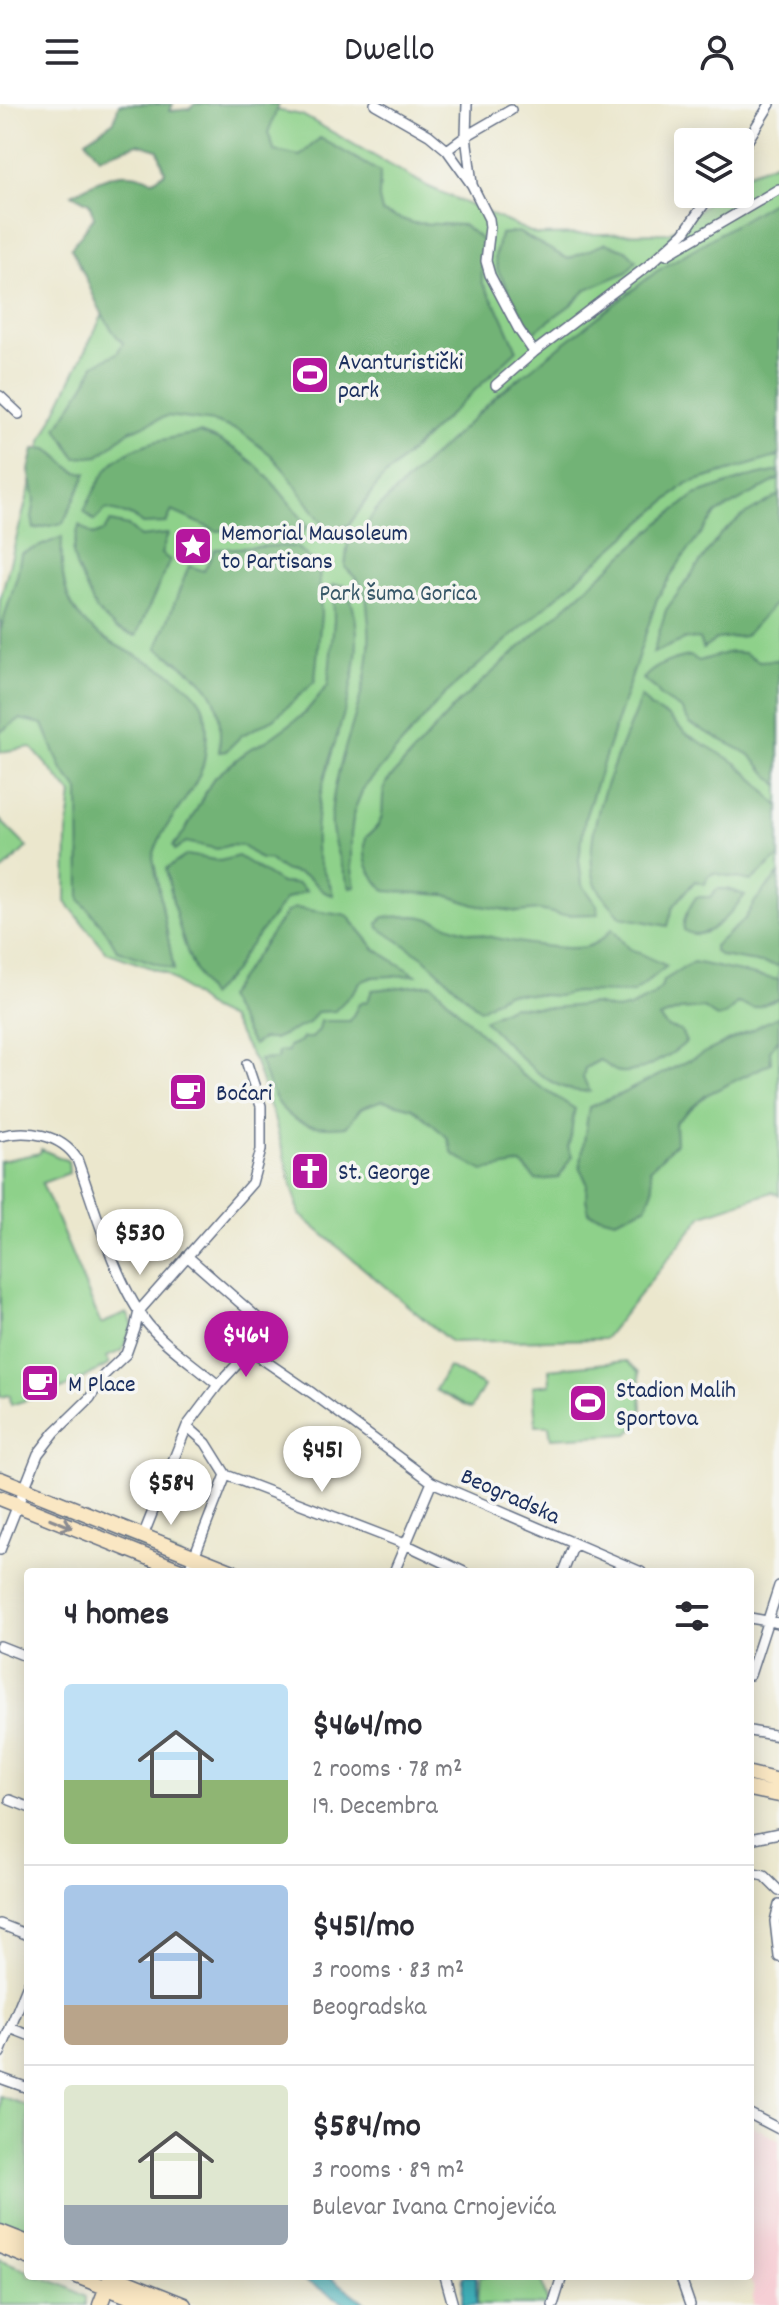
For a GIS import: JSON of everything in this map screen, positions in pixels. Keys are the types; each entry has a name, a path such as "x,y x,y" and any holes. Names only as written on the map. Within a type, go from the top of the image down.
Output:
{"main road":[{"path":"0,1479 223,1568"},
{"path":"0,1498 176,1568"},
{"path":"754,1775 779,1781"},
{"path":"754,1790 779,1795"},
{"path":"0,2232 24,2241"},
{"path":"0,2246 24,2255"},
{"path":"100,2305 110,2280 157,2301 184,2305"}],"street":[{"path":"375,104 429,135 447,150 472,185 489,219 486,261 490,275 534,352"},
{"path":"467,104 466,136 472,185"},
{"path":"754,130 770,104"},
{"path":"447,150 511,110"},
{"path":"649,265 779,189"},
{"path":"496,385 534,352 649,265 684,233 701,208"},
{"path":"0,396 19,414"},
{"path":"0,1550 42,1449 90,1398 104,1375 126,1354 139,1311 252,1183 261,1150 261,1106 247,1064"},
{"path":"0,1136 22,1133 38,1135 59,1142 74,1154 106,1240 139,1311 150,1326 218,1385"},
{"path":"187,1256 261,1321"},
{"path":"143,1536 187,1426 218,1385 270,1329"},
{"name":"Beogradska","path":"249,1350 432,1482 631,1568"},
{"path":"187,1426 206,1443 226,1475 405,1544 456,1568"},
{"path":"188,1568 226,1475"},
{"name":"Beogradska","path":"396,1568 432,1482"},
{"name":"Beogradska","path":"565,1568 574,1544"},
{"path":"754,1662 779,1586"},
{"path":"754,1619 779,1623"},
{"path":"0,1646 24,1655"},
{"path":"754,1732 779,1736"},
{"path":"10,1800 24,1805"},
{"path":"754,1838 779,1833"},
{"path":"754,1874 764,1876 779,1891"},
{"path":"779,1905 775,1921 779,1957"},
{"path":"0,1924 24,1933"},
{"path":"0,2053 24,1994"},
{"path":"10,2028 24,2033"},
{"path":"0,2078 24,2087"},
{"path":"754,2116 779,2129"},
{"path":"446,2280 453,2305"},
{"path":"553,2305 561,2280"},
{"path":"681,2280 690,2305"}],"shaded area":[{"path":"754,2127 779,2140 779,2305 753,2305 750,2280 754,2280"}],"green space":[{"path":"119,104 173,104 170,111 189,109 195,104 279,104 268,133 275,151 300,156 320,138 380,172 382,212 413,223 463,225 481,239 482,282 517,350 380,481 349,525 327,530 271,455 240,431 214,422 167,416 129,431 99,456 76,458 57,428 94,365 117,353 123,343 100,310 71,248 94,217 89,203 72,194 112,176 131,174 152,181 165,172 158,150 138,144 99,157 86,140 114,121"},
{"name":"Park šuma Gorica","path":"249,105 302,115 429,187 537,235 669,233 701,208 754,208 754,171 779,161 779,1195 772,1192 703,1215 604,1339 451,1342 300,1215 274,1118 255,1062 230,1019 211,1010 165,973 106,952 66,902 67,833 72,794 31,747 0,752 0,600 43,438 146,225"},
{"path":"779,198 779,456 686,484 443,696 363,789 354,811 351,863 355,887 350,888 333,838 331,817 336,782 363,687 369,640 364,592 358,580 345,567 348,541 361,535 375,511 500,393 657,271"},
{"path":"518,232 568,259 606,243 626,250 636,260 627,272 587,289 532,333 498,271 495,257 500,234"},
{"path":"200,433 235,449 262,470 308,526 301,534 237,529 217,531 172,511 166,523 142,524 133,516 106,509 94,521 84,511 106,471 125,454 149,443"},
{"path":"34,449 47,449 75,471 87,473 63,523 34,529 32,517 35,500 29,470"},
{"path":"779,471 779,479 717,513 681,560 657,599 585,818 579,860 582,884 597,905 598,914 561,915 539,910 518,912 475,905 446,895 386,891 371,873 365,853 366,837 381,818 386,783 456,705 658,524 695,495"},
{"path":"779,495 779,599 745,636 717,639 703,649 699,639 686,639 653,653 666,610 720,535 741,517"},
{"path":"110,522 128,526 140,537 168,534 161,554 170,560 136,636 116,629 96,610 76,566 73,552 79,525 93,535 104,531"},
{"path":"62,537 65,586 77,613 105,639 173,675 200,701 205,713 207,728 202,768 164,831 153,857 174,970 117,950 104,928 80,900 79,790 62,770 43,724 20,719 0,732 0,631 21,554"},
{"path":"296,547 319,566 321,615 315,681 274,719 242,735 226,751 219,752 219,714 215,700 188,669 157,648 189,566 204,571 215,549"},
{"path":"333,585 344,585 354,612 357,641 354,671 321,791 317,819 317,856 333,895 324,892 305,876 283,870 269,859 260,859 243,846 230,845 217,849 186,842 175,850 173,846 185,831 213,779 248,750 268,740 304,714 328,685 334,620"},
{"path":"730,652 744,653 759,661 779,660 779,786 749,754 690,724 681,709 660,696 643,679 658,666 677,659 690,656 699,661"},
{"path":"641,697 685,733 736,763 779,807 779,857 751,881 714,873 708,876 705,884 695,881 673,907 668,926 621,917 597,887 592,861 593,838 605,789"},
{"path":"0,820 27,847 0,873"},
{"path":"187,855 220,861 238,856 281,883 298,884 306,891 286,899 234,971 209,996 187,951 166,869"},
{"path":"779,874 779,966 721,956 714,951 714,946 744,920 756,900"},
{"path":"717,889 745,895 718,925 701,934 684,930 685,917 696,897 710,897"},
{"path":"295,908 348,916 375,949 416,975 373,977 360,982 335,1011 317,1012 309,1023 253,1045 226,997 286,913"},
{"path":"415,916 484,935 558,947 590,946 612,929 628,948 667,966 633,993 575,992 559,996 506,993 480,1010 423,957 379,928 378,922 384,917"},
{"path":"693,962 779,980 779,999 754,1008 737,1003 727,1014 718,1018 704,1008 680,1010 659,1018 667,1027 681,1031 686,1042 673,1053 633,1071 616,1071 600,1060 585,1068 583,1078 590,1091 559,1086 545,1078 484,1020 512,1006 552,1008 594,1004 617,1010 630,1007 651,997 661,988 663,981"},
{"path":"432,984 522,1075 575,1109 568,1147 572,1156 559,1178 536,1180 522,1164 483,1171 453,1154 447,1137 413,1108 382,1100 361,1108 347,1126 327,1127 298,1121 279,1104 259,1060 277,1059 278,1052 288,1051 289,1046 303,1038 312,1038 319,1030 321,1021 350,1021 359,1004 368,1001 372,990"},
{"path":"779,1016 779,1039 770,1050 771,1063 706,1095 675,1123 676,1143 650,1169 653,1189 646,1207 615,1220 589,1213 587,1183 580,1168 589,1107"},
{"path":"41,1149 68,1161 69,1173 42,1183 101,1324 127,1313 133,1325 122,1351 106,1357 110,1364 67,1387 11,1405 10,1395 0,1397 0,1161 40,1153"},
{"name":"Stadion Malih Sportova","path":"627,1361 639,1372 643,1420 628,1434 551,1438 549,1426 536,1426 533,1386 550,1384 549,1369"},
{"path":"448,1367 484,1386 471,1409 435,1390"},
{"path":"44,1502 182,1557 179,1563 42,1508"},
{"path":"0,2096 24,2105 24,2233 0,2224"},
{"path":"0,2259 24,2269 24,2280 51,2280 86,2297 86,2305 0,2305"},
{"path":"479,2280 541,2280 548,2305 477,2305"}],"water":[{"path":"304,2280 335,2280 368,2305 349,2305"},
{"path":"463,2280 476,2280 476,2305 462,2305"}],"place":[{"name":"Avanturistički park","path":"310,375"},
{"name":"Memorial Mausoleum to Partisans","path":"193,546"},
{"name":"Boćari","path":"188,1092"},
{"name":"St. George","path":"310,1171"},
{"name":"M Place","path":"40,1383"},
{"name":"Stadion Malih Sportova","path":"588,1403"}]}
